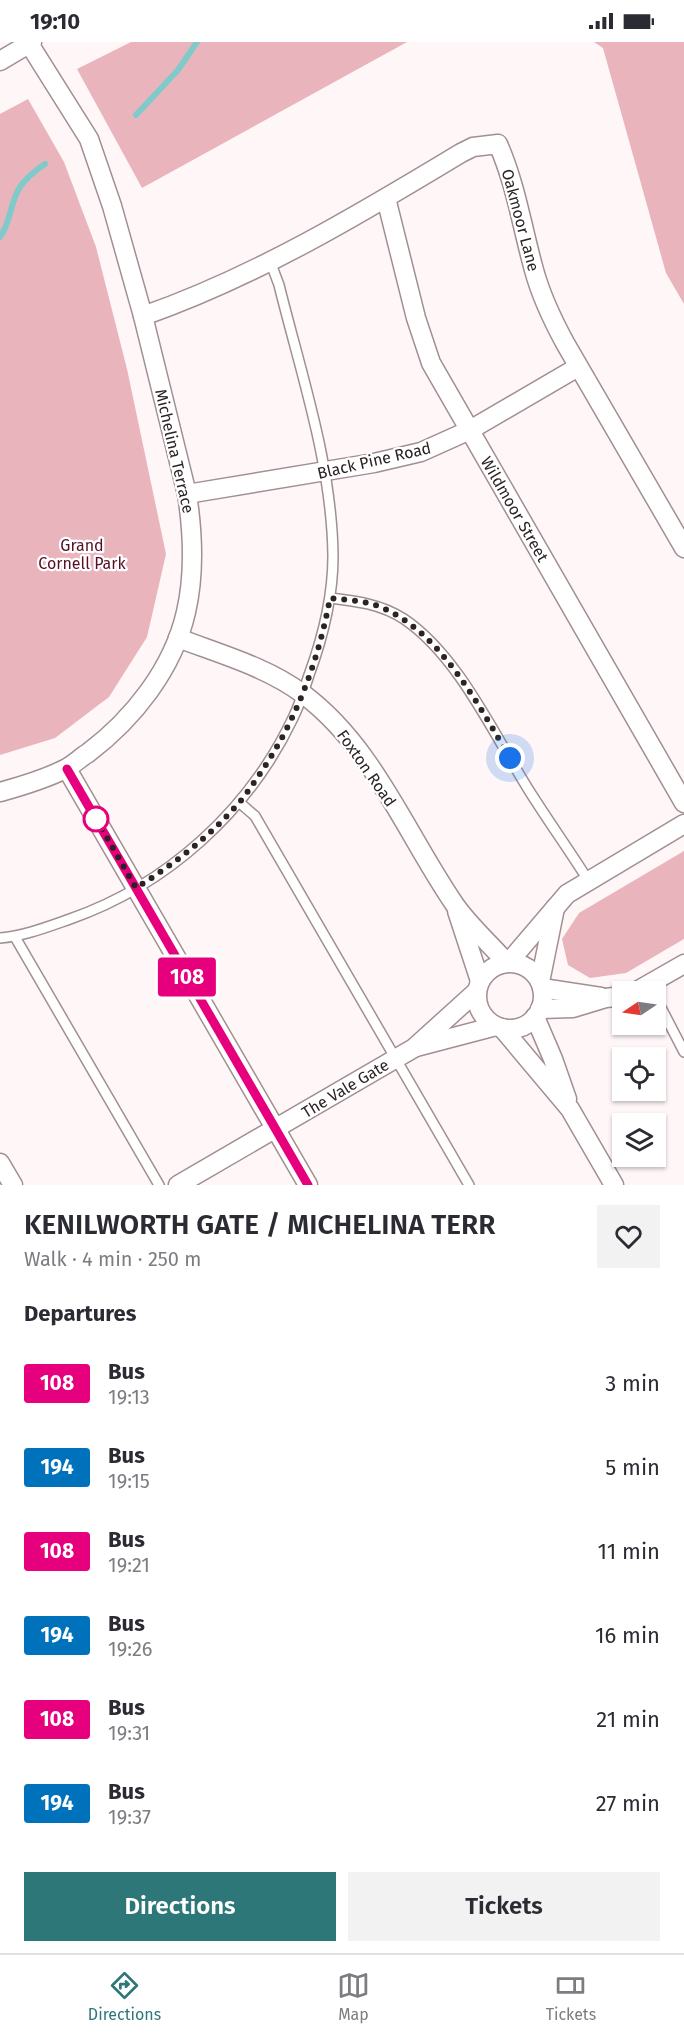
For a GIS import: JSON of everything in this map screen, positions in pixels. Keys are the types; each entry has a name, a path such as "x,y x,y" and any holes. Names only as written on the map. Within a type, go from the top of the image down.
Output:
{"street":[{"path":"0,61 30,43"},
{"name":"Michelina Terrace","path":"0,792 67,769 112,733 139,704 151,689 178,638 185,614 192,572 188,494 143,316 112,206 89,139 30,43"},
{"name":"Oakmoor Lane","path":"143,316 177,304 270,261 386,198 473,147 498,144 510,170 534,270 546,308 684,548"},
{"name":"Wildmoor Street","path":"386,198 416,318 431,363 684,803"},
{"name":"Black Pine Road","path":"188,494 325,472 421,452 470,430 578,367"},
{"name":"Foxton Road","path":"178,638 244,663 281,681 303,694 345,732 374,773 456,906 508,962"},
{"path":"67,769 308,1185"},
{"path":"508,962 567,894 684,824"},
{"name":"Foxton Road","path":"456,906 479,986"},
{"path":"499,1027 517,1028 530,1022 538,1013 543,995 541,985 555,906"},
{"path":"612,997 541,985 531,970 517,963 508,962 491,968 479,986 479,1007 489,1021 499,1027 570,1109 614,1185"},
{"path":"661,981 684,964"},
{"name":"The Vale Gate","path":"178,1185 414,1048 479,986"},
{"path":"538,1013 573,1008 612,998"},
{"path":"538,1013 570,1109"},
{"name":"The Vale Gate","path":"414,1048 499,1027"},
{"path":"0,1162 13,1185"}],"lane":[{"path":"0,938 15,937 83,915 136,888 181,858 240,803 294,717 318,649 330,598 333,559 332,527 325,472 279,285 270,261"},
{"path":"330,598 361,602 388,610 404,619 428,639 480,707 530,792 588,880"},
{"path":"240,803 255,816 469,1185"},
{"path":"15,937 159,1185"},
{"path":"666,1022 684,1052"}],"green space":[{"path":"131,42 407,42 142,188 77,69"},
{"path":"594,42 684,42 684,304 666,273 603,48"},
{"name":"Grand Cornell Park","path":"28,99 64,162 96,247 127,369 166,554 147,637 109,697 55,738 0,755 0,114"},
{"path":"684,851 684,939 626,973 590,978 568,965 562,939 579,913"}],"waterway":[{"path":"136,115 178,70 197,42"},
{"path":"0,237 20,187 31,174 45,164"}],"bus line":[{"name":"108","path":"67,769 308,1185"}],"route":[{"path":"96,819 91,810 136,888 196,846 240,803 294,717 318,649 330,598 361,602 388,610 404,619 428,639 480,707 510,758"}]}
